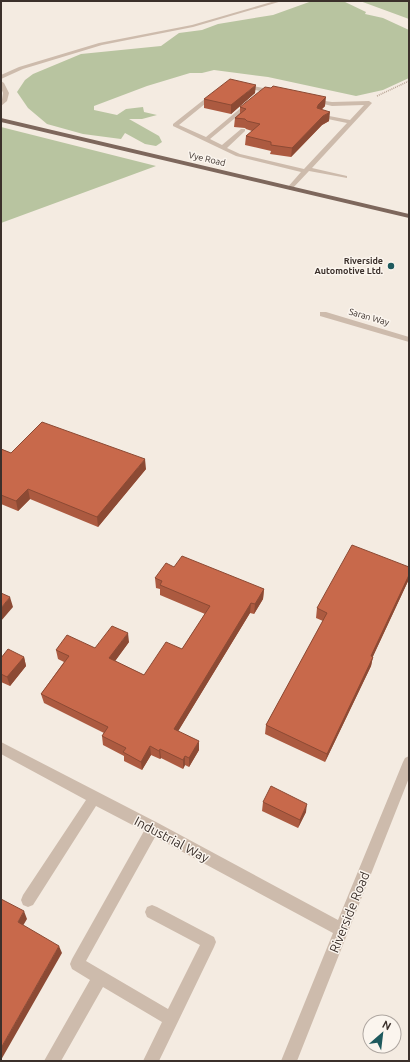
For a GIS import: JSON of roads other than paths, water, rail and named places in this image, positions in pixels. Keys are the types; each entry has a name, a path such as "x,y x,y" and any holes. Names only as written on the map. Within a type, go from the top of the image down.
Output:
{"main road":[{"name":"Vye Road","path":"1,120 409,216"}],"street":[{"path":"1,77 21,68 101,44 193,26 280,1"},
{"path":"1,83 6,93 4,101 1,104"},
{"path":"236,84 280,94"},
{"path":"259,95 265,90"},
{"path":"217,92 175,126 223,148 306,170 345,177"},
{"path":"206,140 253,100"},
{"path":"290,188 369,103 332,104 310,100"},
{"path":"332,104 320,116 350,122"},
{"path":"223,148 243,130"},
{"name":"Saran Way","path":"323,314 409,340"},
{"name":"Industrial Way","path":"1,748 342,930"},
{"name":"Riverside Road","path":"289,1061 409,762"},
{"path":"28,900 94,798"},
{"path":"153,828 77,964 99,979 171,1020"},
{"path":"151,1061 209,942 152,912"},
{"path":"52,1061 99,979"}],"place":[{"name":"Riverside Automotive Ltd.","path":"391,266"}]}
